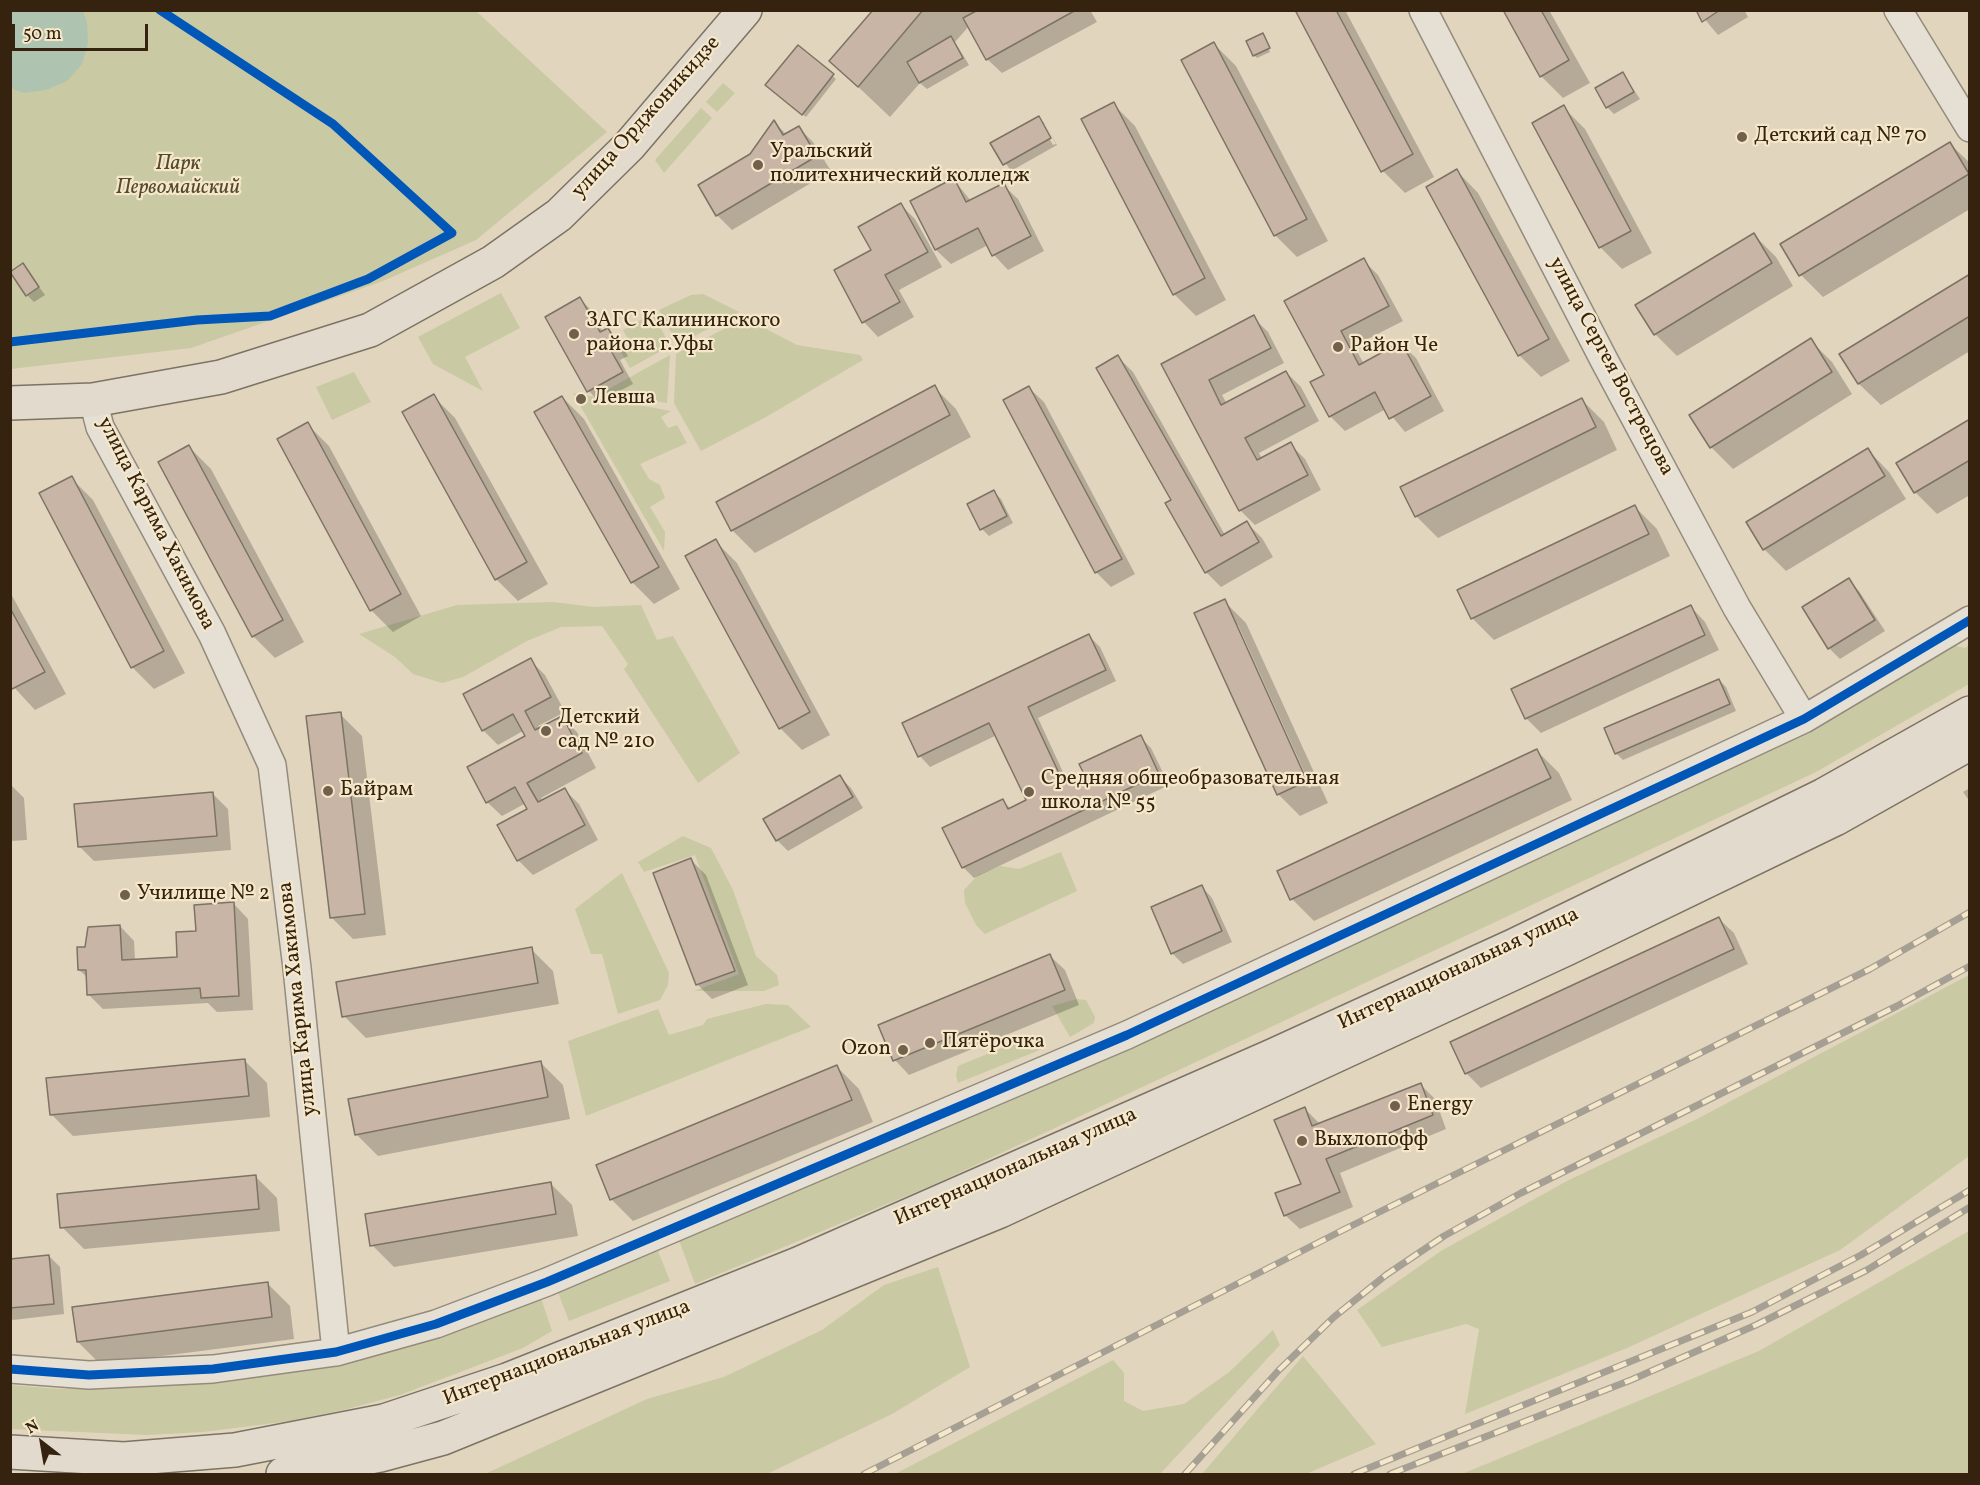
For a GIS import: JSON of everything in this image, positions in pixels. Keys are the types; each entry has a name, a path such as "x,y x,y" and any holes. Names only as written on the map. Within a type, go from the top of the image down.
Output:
{"main road":[{"name":"улица Орджоникидзе","path":"10,403 93,400 221,378 370,330 493,262 558,215 628,146 745,10"},
{"name":"Интернациональная улица","path":"10,1452 124,1459 236,1450 384,1421 507,1380 798,1264 1282,1051 1511,947 1824,795 1970,712"},
{"name":"Интернациональная улица","path":"283,1474 380,1455 443,1438 1000,1210 1566,949 1835,819 1970,743"}],"street":[{"name":"улица Сергея Вострецова","path":"1423,10 1604,360 1737,608 1804,719"},
{"path":"1898,10 1970,128"},
{"name":"улица Карима Хакимова","path":"93,400 100,427 212,634 272,765 297,968 336,1352"},
{"path":"10,1369 89,1375 202,1370 336,1352 436,1324 547,1282 1127,1035 1804,719 1970,620"}],"green space":[{"name":"Парк Первомайский","path":"10,11 476,11 607,132 476,240 383,281 191,348 11,369"},
{"path":"723,83 735,93 717,112 706,102"},
{"path":"701,108 712,118 664,173 655,160"},
{"path":"501,293 520,328 465,357 483,391 433,364 418,337"},
{"path":"703,294 739,312 678,345 659,310 691,295"},
{"path":"653,313 670,346 630,368 619,349 630,343 623,330"},
{"path":"745,318 797,345 860,355 863,360 766,417 701,451 674,403 676,354"},
{"path":"670,355 667,403 603,392"},
{"path":"354,372 371,402 332,420 316,387"},
{"path":"573,393 671,411 661,417 668,428 677,425 687,443 640,464 649,479 660,485 665,498 650,507 665,532 664,551"},
{"path":"553,602 594,607 641,605 657,640 673,636 740,753 698,783 624,669 628,664 602,626 561,627 527,641 463,677 442,683 413,674 395,657 359,634 457,605"},
{"path":"1952,645 1965,648 1969,645 1969,684 1816,772 935,1184 695,1284 679,1240 1150,1037 1799,736"},
{"path":"683,836 711,848 733,890 756,956 777,975 779,985 764,991 694,991 739,974 695,855 644,872 638,862"},
{"path":"1061,852 1077,891 985,934 976,925 965,903 964,890 978,875 1000,866 1019,869"},
{"path":"622,873 669,973 668,985 660,1000 618,1014 602,954 591,954 575,909"},
{"path":"1969,975 1969,1156 1840,1250 1627,1348 1465,1414 1479,1329 1466,1324 1382,1347 1357,1310 1441,1251 1567,1181 1695,1120"},
{"path":"1077,999 1086,1000 1095,1017 1094,1023 1070,1037 1052,1006"},
{"path":"766,1004 788,1005 811,1027 586,1116 568,1041 658,1009 669,1035 703,1025 707,1019"},
{"path":"1034,1035 1042,1038 1047,1047 958,1083 956,1075 958,1066"},
{"path":"1969,1231 1969,1474 1462,1474 1759,1351"},
{"path":"658,1251 670,1281 569,1321 557,1290"},
{"path":"938,1267 970,1367 892,1414 767,1474 485,1474 647,1399 724,1377 822,1330 884,1285"},
{"path":"540,1295 552,1331 523,1348 400,1395 347,1409 290,1421 203,1432 147,1435 11,1429 10,1385 59,1389 220,1383 300,1371 368,1355"},
{"path":"1273,1330 1280,1345 1160,1474 895,1474 1113,1360 1124,1373 1124,1401 1143,1411 1184,1404 1228,1373"},
{"path":"1303,1356 1376,1444 1306,1474 1202,1474"}],"shaded area":[{"path":"10,11 83,11 87,22 88,43 82,64 67,81 46,90 24,93 11,88"}],"building":[{"path":"873,10 923,10 858,87 829,61"},
{"path":"978,10 1076,10 986,60 963,18"},
{"path":"1295,10 1336,10 1413,154 1381,172"},
{"path":"1503,10 1541,10 1569,60 1540,77"},
{"path":"1696,10 1720,10 1702,22"},
{"path":"1263,33 1270,48 1253,56 1246,41"},
{"path":"951,36 963,58 919,83 907,62"},
{"path":"1214,42 1307,219 1274,236 1181,60"},
{"path":"798,45 834,74 802,115 765,85"},
{"path":"1623,72 1634,92 1606,108 1595,88"},
{"path":"1114,102 1205,278 1173,295 1081,119"},
{"path":"1564,105 1631,231 1599,248 1532,123"},
{"path":"1039,116 1051,138 1003,165 990,143"},
{"path":"774,120 783,135 799,126 817,156 716,216 698,185 750,154"},
{"path":"1950,142 1969,174 1799,276 1780,244"},
{"path":"1457,169 1549,339 1518,356 1426,187"},
{"path":"954,178 966,202 1004,183 1031,236 992,256 978,228 935,250 910,201"},
{"path":"901,203 928,252 885,275 900,302 862,323 834,270 871,250 858,227"},
{"path":"1754,233 1772,263 1654,335 1635,305"},
{"path":"1364,258 1389,306 1341,331 1359,365 1401,342 1431,396 1389,419 1375,392 1329,417 1310,382 1324,375 1284,301"},
{"path":"23,263 39,287 26,296 10,272"},
{"path":"1970,274 1970,316 1858,384 1839,354"},
{"path":"580,297 600,332 608,328 618,345 610,349 623,372 587,392 545,317"},
{"path":"1254,315 1271,348 1209,380 1221,405 1286,371 1305,406 1245,438 1257,460 1291,442 1308,475 1239,511 1161,364"},
{"path":"1811,338 1832,372 1710,448 1689,415"},
{"path":"1118,355 1221,536 1247,521 1259,542 1205,573 1165,503 1171,500 1096,368"},
{"path":"935,385 950,415 731,531 716,502"},
{"path":"1029,386 1122,559 1095,573 1003,400"},
{"path":"434,394 527,562 495,580 402,412"},
{"path":"562,396 659,567 631,583 534,412"},
{"path":"1582,398 1596,427 1415,517 1400,487"},
{"path":"1970,419 1970,460 1914,493 1896,463"},
{"path":"308,422 401,594 370,611 277,439"},
{"path":"189,445 283,620 252,637 158,462"},
{"path":"1868,448 1885,476 1763,550 1746,522"},
{"path":"72,476 164,651 131,668 39,493"},
{"path":"994,490 1007,516 980,530 967,504"},
{"path":"1635,505 1649,534 1471,619 1457,590"},
{"path":"716,539 810,712 779,729 685,556"},
{"path":"1849,578 1875,620 1828,649 1802,607"},
{"path":"1225,599 1307,781 1277,795 1194,613"},
{"path":"1691,605 1705,635 1525,719 1511,689"},
{"path":"10,608 45,672 12,689 10,687"},
{"path":"1089,634 1106,670 1028,707 1064,784 1084,774 1079,764 1141,735 1159,774 962,868 942,828 1003,799 1008,809 1026,800 989,723 918,757 902,723"},
{"path":"531,658 551,697 525,711 535,730 562,716 582,753 527,783 538,802 565,788 585,825 517,861 497,825 527,809 515,787 486,803 467,767 525,736 513,714 482,731 463,694"},
{"path":"1719,679 1730,704 1615,754 1604,728"},
{"path":"341,712 365,914 330,918 306,716"},
{"path":"1537,749 1551,778 1290,900 1277,871"},
{"path":"840,775 853,797 776,841 763,819"},
{"path":"213,792 217,836 78,847 74,804"},
{"path":"691,858 735,971 696,985 653,873"},
{"path":"1202,885 1222,931 1171,954 1151,907"},
{"path":"234,902 239,996 201,998 200,988 87,995 86,970 78,970 77,947 85,947 88,927 120,925 122,960 177,957 176,932 196,931 194,905"},
{"path":"1719,917 1734,949 1465,1074 1450,1042"},
{"path":"532,947 538,983 342,1017 336,982"},
{"path":"1050,954 1065,990 893,1061 878,1025"},
{"path":"245,1059 249,1096 50,1115 46,1078"},
{"path":"541,1061 548,1097 355,1135 348,1099"},
{"path":"837,1065 852,1100 610,1200 596,1165"},
{"path":"1421,1083 1433,1115 1326,1159 1340,1192 1284,1216 1275,1193 1301,1184 1274,1120 1305,1107 1312,1126"},
{"path":"256,1175 259,1209 60,1228 57,1194"},
{"path":"551,1182 556,1214 370,1246 365,1214"},
{"path":"49,1255 54,1304 10,1308 10,1259"},
{"path":"268,1282 272,1317 77,1342 72,1307"}],"railway":[{"path":"864,1474 1345,1229 1870,969 1970,912"},
{"path":"1185,1474 1279,1370 1334,1317 1386,1275 1444,1236 1521,1193 1897,1006 1970,966"},
{"path":"1354,1474 1752,1312 1861,1255 1970,1190"},
{"path":"1390,1474 1631,1380 1756,1325 1867,1270 1970,1207"}],"cycle path":[{"path":"10,342 197,320 270,316 368,279 452,233 333,124 160,10"},
{"path":"10,1369 89,1375 213,1369 336,1352 436,1324 547,1282 1127,1035 1804,719 1970,620"}],"place":[{"name":"Детский сад № 70","path":"1742,137"},
{"name":"Уральский политехнический колледж","path":"758,165"},
{"name":"ЗАГС Калининского района г.Уфы","path":"574,334"},
{"name":"Район Че","path":"1338,347"},
{"name":"Левша","path":"581,399"},
{"name":"Детский сад № 210","path":"546,731"},
{"name":"Байрам","path":"328,791"},
{"name":"Средняя общеобразовательная школа № 55","path":"1029,792"},
{"name":"Училище № 2","path":"125,895"},
{"name":"Пятёрочка","path":"930,1043"},
{"name":"Ozon","path":"903,1050"},
{"name":"Energy","path":"1395,1106"},
{"name":"Выхлопофф","path":"1302,1141"}]}
